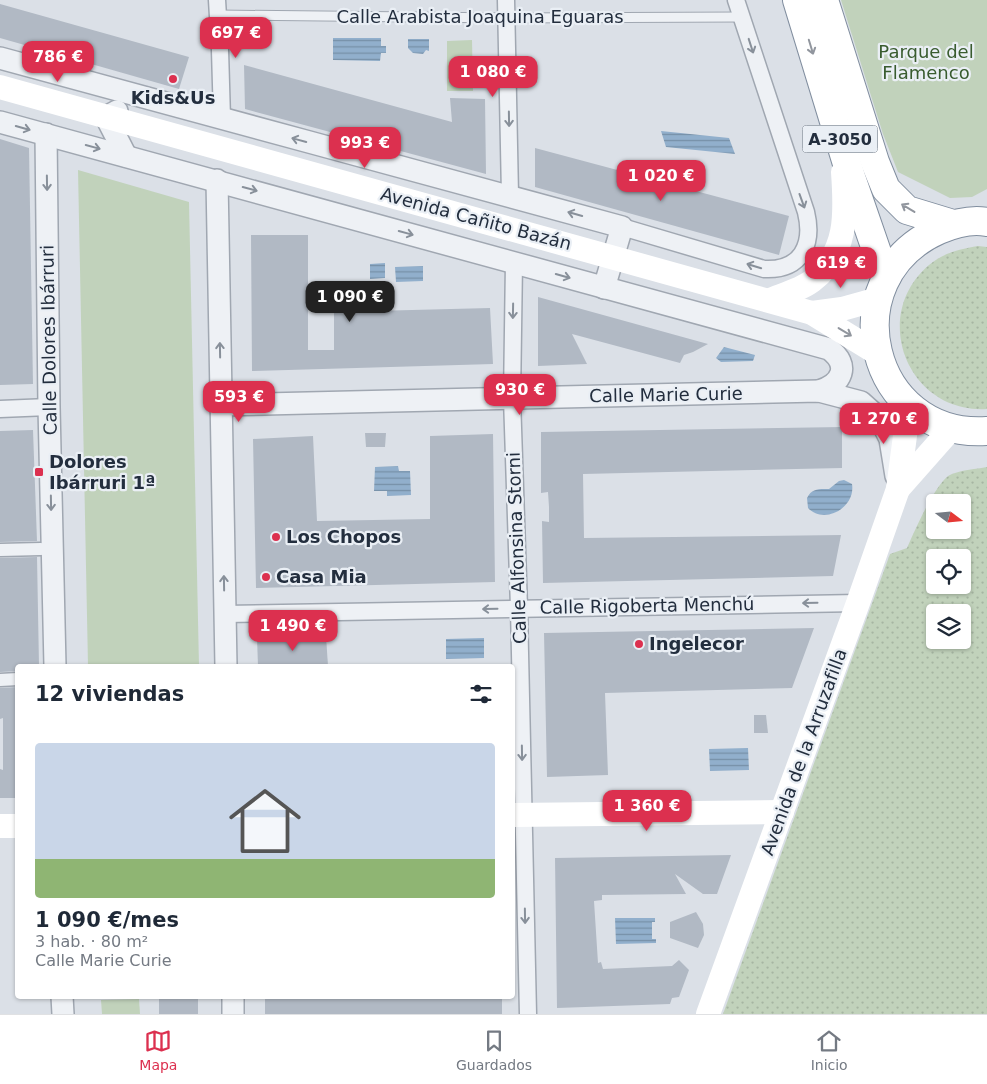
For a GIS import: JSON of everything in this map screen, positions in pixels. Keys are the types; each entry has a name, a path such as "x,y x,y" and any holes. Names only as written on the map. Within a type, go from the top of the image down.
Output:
{"highway":[{"name":"A-3050","path":"797,0 880,261 882,288"},
{"name":"A-3050","path":"824,0 875,162 886,189 907,210 953,224"},
{"path":"986,220 953,224 924,237 905,253 882,288 874,326 877,353 890,383 909,405 927,419 951,429 970,432 987,431"}],"main road":[{"name":"Avenida Cañito Bazán","path":"0,87 770,300 812,313 877,353"},
{"path":"770,300 811,282 829,264 842,237 846,208 841,142"},
{"name":"Avenida Cañito Bazán","path":"812,313 842,308 882,288"},
{"name":"Avenida de la Arruzafilla","path":"708,1014 898,489 909,405"},
{"name":"Avenida de la Arruzafilla","path":"898,489 951,429"},
{"path":"518,815 782,812"},
{"path":"0,826 15,826"}],"street":[{"path":"506,0 508,18 510,196"},
{"path":"736,0 741,17"},
{"path":"218,8 222,120"},
{"name":"Avenida Cañito Bazán","path":"0,58 222,120 510,196 764,269 784,268 799,258 808,241 809,226 741,17"},
{"path":"126,156 106,117 142,98"},
{"name":"Avenida Cañito Bazán","path":"0,122 829,349 841,361 841,372 837,381 830,387 819,391"},
{"name":"Calle Dolores Ibárruri","path":"46,134 49,407 55,664"},
{"path":"217,180 226,664"},
{"path":"604,288 622,227"},
{"name":"Calle Alfonsina Storni","path":"514,262 512,398 519,608 518,815 528,1014"},
{"name":"Calle Marie Curie","path":"221,405 819,391 861,402 880,419 890,438 898,489"},
{"path":"0,409 49,407"},
{"path":"0,550 41,549"},
{"name":"Calle Rigoberta Menchú","path":"225,614 858,603"},
{"path":"0,680 15,679"},
{"path":"62,999 63,1014"},
{"path":"233,999 233,1014"}],"lane":[{"name":"Calle Arabista Joaquina Eguaras","path":"218,8 508,18 741,17"}],"green space":[{"name":"Parque del Flamenco","path":"841,0 987,0 987,189 972,197 950,198 898,172 883,134"},
{"path":"472,40 473,91 447,91 447,41"},
{"path":"78,170 189,202 199,664 88,664"},
{"path":"978,246 987,247 987,409 959,406 936,396 918,379 906,358 900,334 902,310 911,286 929,265 940,257 952,252"},
{"path":"987,467 987,1014 723,1014 890,554 907,548 926,507 926,539 971,539 971,494 934,494 946,478 952,474"},
{"path":"139,999 140,1014 102,1014 101,1000"}],"water":[{"path":"333,38 381,38 381,46 386,46 386,53 381,53 380,61 333,60"},
{"path":"408,39 429,39 429,51 426,50 423,54 413,53 408,48"},
{"path":"661,131 729,138 735,154 666,147"},
{"path":"385,263 385,278 370,279 370,264"},
{"path":"423,266 423,281 396,282 395,267"},
{"path":"724,347 755,355 753,361 721,362 716,358"},
{"path":"398,466 399,471 410,471 411,495 387,496 387,491 374,491 375,467"},
{"path":"844,480 852,484 852,493 844,507 830,514 822,515 808,508 807,498 811,492 819,489 829,489 839,481"},
{"path":"484,638 484,658 446,659 446,639"},
{"path":"748,748 749,770 710,771 709,749"},
{"path":"615,918 655,918 655,922 652,922 652,939 656,939 656,943 616,944"}],"building":[{"path":"0,4 189,57 179,89 0,38"},
{"path":"244,65 452,122 450,98 485,99 486,174 245,109"},
{"path":"0,139 29,148 33,384 0,385"},
{"path":"535,148 789,216 779,255 535,187"},
{"path":"251,235 308,235 308,350 334,350 334,312 490,308 493,364 252,371"},
{"path":"538,297 708,344 684,355 680,363 572,334 587,364 538,366"},
{"path":"842,427 842,468 583,474 584,538 841,535 833,576 543,583 542,521 549,522 549,507 548,492 541,493 541,432"},
{"path":"33,430 37,541 0,542 0,431"},
{"path":"365,433 386,433 385,447 366,447"},
{"path":"493,434 495,582 256,588 253,439 313,436 317,521 430,519 430,436"},
{"path":"37,557 39,664 15,664 15,671 0,672 0,558"},
{"path":"814,628 792,688 605,693 608,775 547,777 544,633"},
{"path":"326,636 328,664 258,664 257,638"},
{"path":"15,687 15,798 0,798 0,769 3,770 3,718 0,719 0,688"},
{"path":"754,715 766,715 768,733 754,733"},
{"path":"731,855 717,894 703,894 675,874 686,894 602,895 602,900 594,901 598,963 601,962 603,969 672,966 679,960 689,970 679,997 672,998 670,1004 557,1008 555,858"},
{"path":"696,912 703,924 704,935 698,948 670,938 670,922"},
{"path":"159,999 198,999 198,1014 159,1014"},
{"path":"265,999 502,999 502,1014 265,1014"}],"place":[{"name":"Kids&Us","path":"173,79"},
{"name":"Dolores Ibárruri 1ª","path":"39,472"},
{"name":"Los Chopos","path":"276,537"},
{"name":"Casa Mia","path":"266,577"},
{"name":"Ingelecor","path":"639,644"}]}
